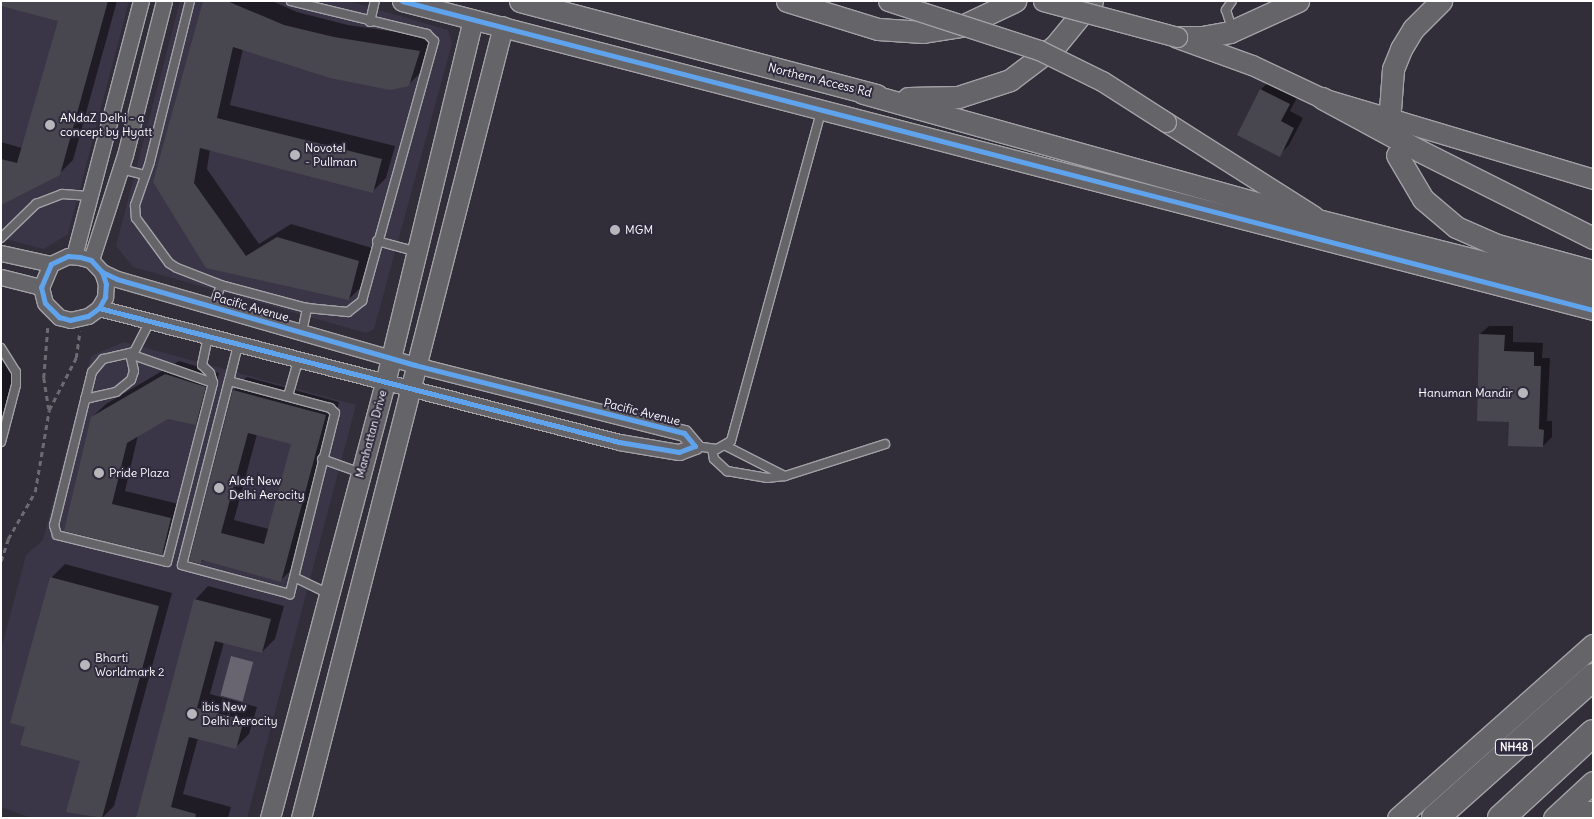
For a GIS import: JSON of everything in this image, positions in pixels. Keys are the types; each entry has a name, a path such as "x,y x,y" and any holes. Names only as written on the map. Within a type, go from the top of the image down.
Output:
{"highway":[{"name":"NH48","path":"1435,818 1593,677"},
{"path":"1507,814 1593,733"}],"main road":[{"name":"Northern Access Rd","path":"520,1 863,93 933,98 984,91 1010,80 1055,46 1092,1"},
{"path":"787,1 878,28 923,32 962,26 1015,1"},
{"path":"1177,37 1202,37 1233,30 1298,1"},
{"path":"1390,110 1393,69 1401,49 1413,29 1441,1"},
{"path":"863,93 1321,220 1593,290"},
{"path":"1322,98 1420,151 1593,238"},
{"path":"1396,155 1423,199 1456,227 1497,245 1593,271"},
{"path":"1398,818 1593,645"},
{"path":"1559,813 1593,782"}],"street":[{"path":"74,256 141,1"},
{"path":"91,260 121,168 164,1"},
{"path":"402,1 1593,310"},
{"path":"888,1 1039,50 1102,81 1321,220"},
{"path":"1043,1 1177,37 1252,65 1322,98 1593,179"},
{"name":"Manhattan Drive","path":"270,818 392,358 414,251 473,18"},
{"name":"Manhattan Drive","path":"301,818 503,26"},
{"path":"1,253 51,264"},
{"path":"74,256 91,260 102,272 106,291 99,308 81,320 59,317 50,310 41,287 51,264 59,258 74,256"},
{"name":"Pacific Avenue","path":"102,272 214,307 415,365 684,433 695,446"},
{"path":"1,277 41,287"},
{"path":"99,308 298,362 619,442 679,452 695,446"},
{"path":"1559,813 1593,809"}],"lane":[{"path":"190,1 145,175 135,205 139,224 169,263 221,285 307,308 348,312 359,306 434,41 427,34 370,22 291,1"},
{"path":"370,22 375,1"},
{"path":"1232,1 1227,15 1233,30"},
{"path":"695,446 712,449 726,446 731,440 821,109"},
{"path":"121,168 145,175"},
{"path":"1,238 36,204 62,194 90,196"},
{"path":"377,241 414,251"},
{"path":"214,307 221,285"},
{"path":"302,332 307,308"},
{"path":"130,354 139,347 150,321"},
{"path":"208,337 202,365 210,373 213,383 167,562 61,536 54,530 85,400 96,363 113,356 130,354 213,383"},
{"path":"229,382 288,396 333,410 335,416 322,459 293,590 287,594 182,565 238,345"},
{"path":"1,348 16,372 16,385 1,442"},
{"path":"85,400 116,392 131,380 134,371 130,354"},
{"path":"288,396 298,362"},
{"path":"712,449 714,459 727,471 767,478 785,476 884,444"},
{"path":"726,446 785,476"},
{"path":"322,459 361,473"},
{"path":"296,578 329,594"}],"path":[{"path":"49,410 44,378 50,310"},
{"path":"1,561 8,539 34,492 49,410 76,358 81,320"}],"shaded area":[{"path":"1,1 129,1 68,234 44,249 1,238"},
{"path":"180,1 348,1 448,30 452,43 374,329 366,333 133,267 116,246"},
{"path":"124,342 356,405 247,818 32,818 1,807 1,650 26,555 43,540 91,356"},
{"path":"231,656 253,662 243,702 220,696"}],"building":[{"name":"ANdaZ Delhi - a concept by Hyatt","path":"1,1 108,1 60,175 1,205 1,159 17,163 58,21 1,6"},
{"name":"Novotel - Pullman","path":"203,1 227,1 284,25 334,37 420,51 409,86 390,90 330,78 233,47 217,118 382,159 373,193 200,148 194,183 246,256 277,237 359,261 349,300 206,268 153,182"},
{"path":"1260,89 1290,104 1281,121 1294,128 1280,157 1237,135"},
{"path":"1479,334 1505,335 1504,351 1534,352 1534,366 1541,366 1539,429 1544,430 1543,447 1508,446 1509,422 1477,421"},
{"name":"Pride Plaza","path":"165,374 206,387 196,425 168,419 127,443 112,504 171,518 162,555 64,531 91,417"},
{"name":"Aloft New Delhi Aerocity","path":"233,390 326,415 281,582 202,560 201,564 189,561","holes":["248,433 291,444 264,544 221,533"]},
{"name":"Bharti Worldmark 2","path":"50,577 159,606 102,818 66,812 80,761 20,745 25,727 10,723"},
{"name":"ibis New Delhi Aerocity","path":"194,599 271,619 262,653 215,641 197,708 244,720 236,749 189,737 171,807 196,814 195,818 136,818"}],"cycle path":[{"path":"402,1 1593,310"},
{"path":"99,308 619,442 679,452 695,446 684,433 415,365 117,279 102,272 91,260 80,257 68,256 51,264 41,287 45,303 59,317 70,320 88,316 99,308 105,297 106,284 102,272"}],"place":[{"name":"ANdaZ Delhi - a concept by Hyatt","path":"50,125"},
{"name":"Novotel - Pullman","path":"295,155"},
{"name":"MGM","path":"615,230"},
{"name":"Hanuman Mandir","path":"1523,393"},
{"name":"Pride Plaza","path":"99,473"},
{"name":"Aloft New Delhi Aerocity","path":"219,488"},
{"name":"Bharti Worldmark 2","path":"85,665"},
{"name":"ibis New Delhi Aerocity","path":"192,714"}]}
